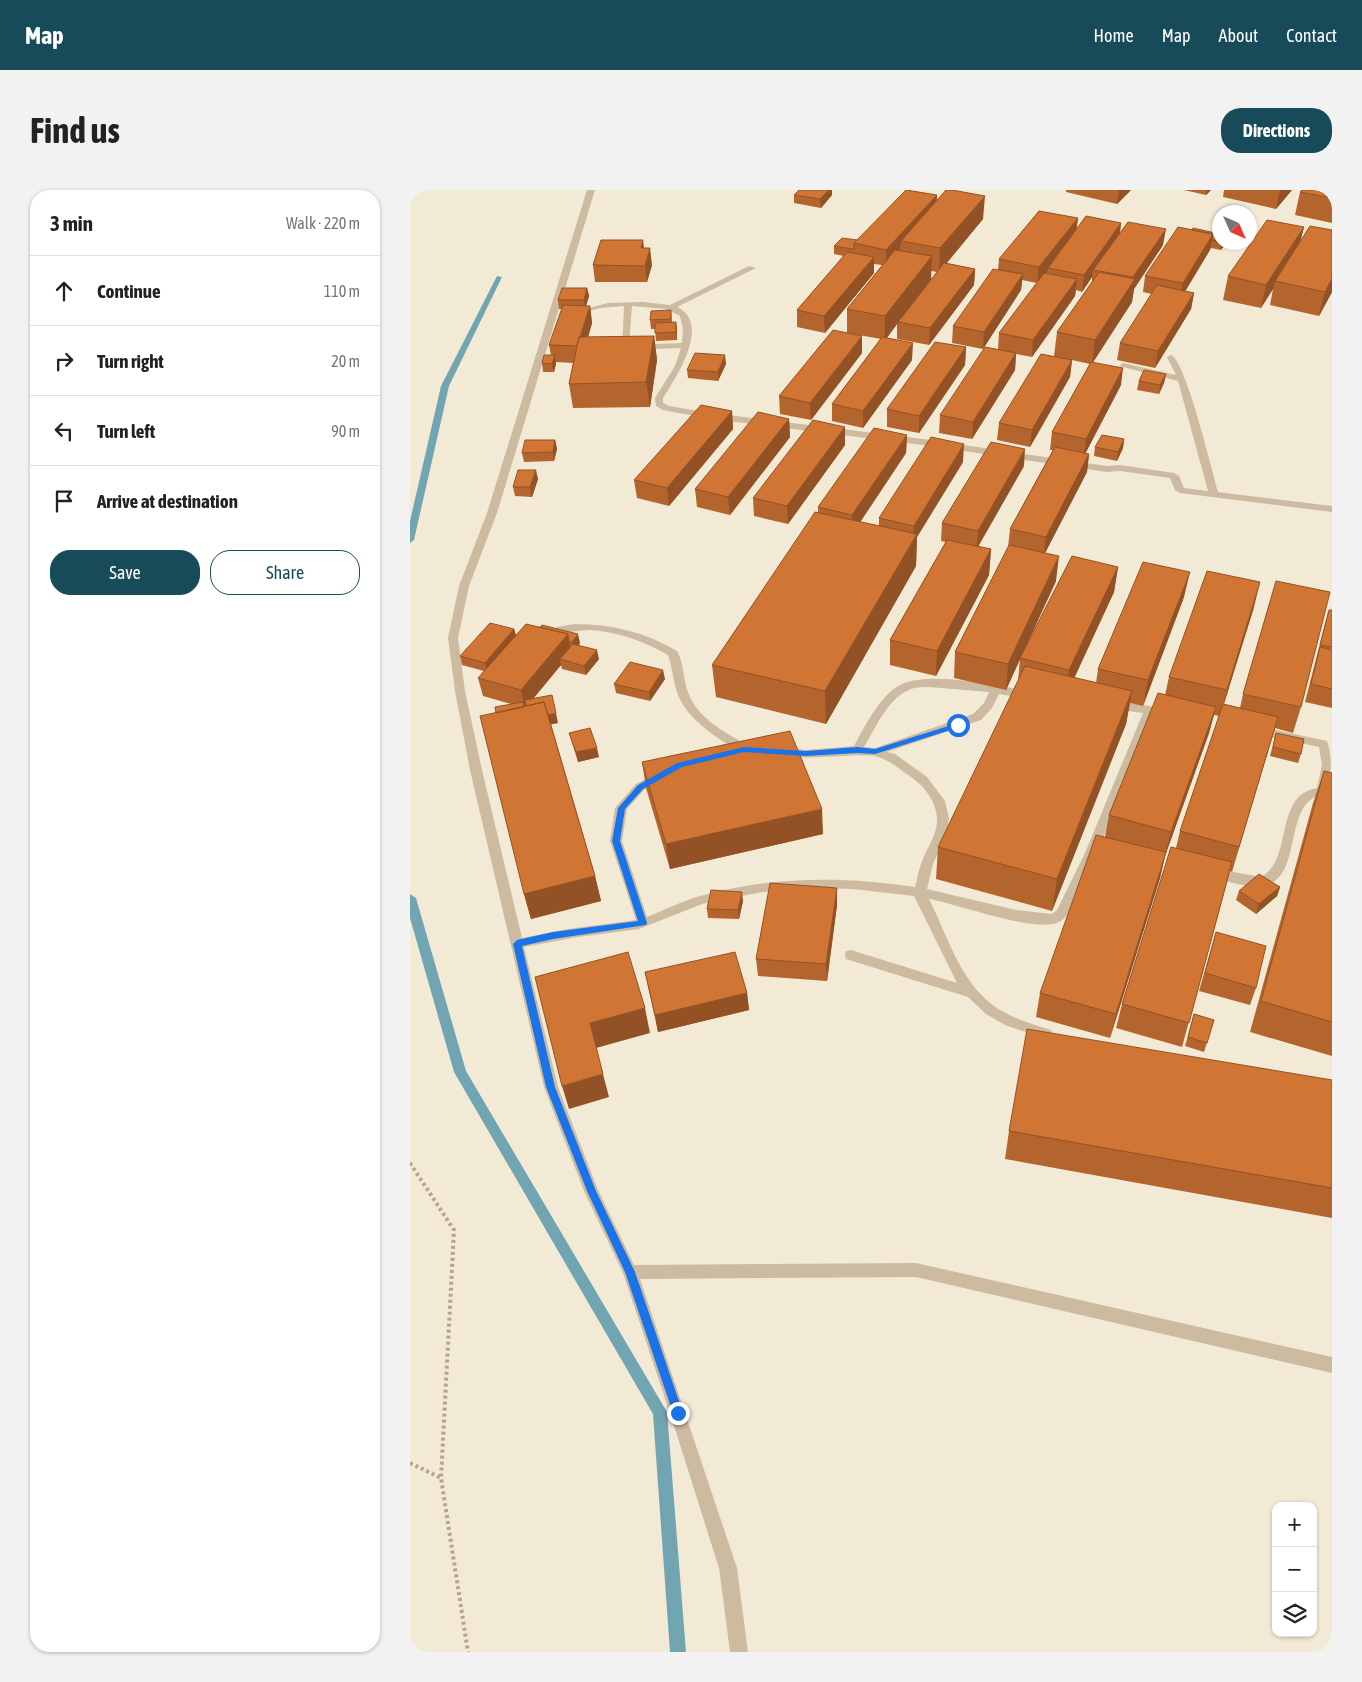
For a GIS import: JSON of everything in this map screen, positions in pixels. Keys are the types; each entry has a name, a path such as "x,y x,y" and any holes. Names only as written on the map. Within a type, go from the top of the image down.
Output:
{"street":[{"path":"591,190 588,195 560,317 540,353 492,513 464,586 453,638 460,692 476,770 551,1087 592,1191 630,1272 728,1568 739,1652"},
{"path":"670,308 752,268"},
{"path":"560,317 601,306 628,304 670,308 682,313 686,319 687,332 685,354 676,374 658,398 660,404 666,408 711,416 923,442 1108,470 1120,468 1174,476 1180,490 1332,509"},
{"path":"625,348 628,304"},
{"path":"618,355 618,350 625,348 686,345"},
{"path":"1171,357 1182,379 1214,494"},
{"path":"1123,366 1182,379"},
{"path":"561,628 575,626 591,627 634,634 659,644 673,654 685,698 695,713 710,727 749,750 726,754"},
{"path":"857,750 877,718 902,689 913,685 934,683 1044,696"},
{"path":"875,752 977,717 988,705 996,690"},
{"path":"1102,704 1168,713"},
{"path":"517,944 553,935 643,923 699,901 744,889 825,882 920,893 1023,916 1051,919 1062,913 1096,854 1150,710"},
{"path":"1196,871 1263,882 1273,876 1284,853 1298,806 1307,796 1326,790 1330,755 1323,744 1243,727"},
{"path":"771,751 806,754 857,750 875,752 891,757 908,768 931,788 943,818 940,834 927,864 920,893 930,910 958,978 968,992"},
{"path":"643,923 616,841 621,808 640,787 672,770"},
{"path":"851,954 968,992 1008,1021 1046,1034"},
{"path":"630,1272 916,1270 1332,1365"}],"path":[{"path":"410,1163 454,1230 441,1478 468,1652"},
{"path":"410,1463 441,1478"}],"building":[{"path":"799,190 829,190 820,199 794,195"},
{"path":"906,190 937,195 886,250 854,243"},
{"path":"946,190 985,196 940,248 901,241"},
{"path":"1302,190 1332,190 1332,198 1300,192"},
{"path":"1039,211 1078,218 1039,267 999,259"},
{"path":"1086,216 1121,223 1084,275 1048,268"},
{"path":"1267,220 1304,227 1266,285 1228,276 1246,250 1257,250 1257,234"},
{"path":"1128,222 1166,229 1133,277 1093,270"},
{"path":"1310,226 1332,230 1332,279 1325,292 1275,281"},
{"path":"1178,227 1212,234 1183,283 1145,276"},
{"path":"1193,228 1212,232 1212,234 1192,230"},
{"path":"842,238 857,240 854,243 854,248 834,246"},
{"path":"601,240 643,240 641,248 650,248 645,266 593,265"},
{"path":"895,250 932,256 885,316 847,309"},
{"path":"847,252 874,257 824,316 797,310"},
{"path":"944,263 975,269 930,328 898,322"},
{"path":"993,269 1023,274 984,332 953,326"},
{"path":"1099,272 1135,279 1095,340 1057,332"},
{"path":"1044,273 1077,279 1033,340 999,333"},
{"path":"1157,285 1194,293 1158,351 1120,343"},
{"path":"562,288 587,288 584,300 558,300"},
{"path":"563,305 590,306 577,346 549,345"},
{"path":"671,310 671,319 650,320 651,311"},
{"path":"676,322 676,332 655,333 655,323"},
{"path":"833,330 862,336 810,403 779,396"},
{"path":"654,336 646,382 569,384 579,337"},
{"path":"882,337 913,343 863,411 832,404"},
{"path":"935,342 966,347 919,416 887,409"},
{"path":"985,347 1016,353 973,422 940,415"},
{"path":"695,353 725,355 718,372 687,370"},
{"path":"1041,354 1072,360 1032,430 999,423"},
{"path":"544,355 555,355 552,364 542,363"},
{"path":"1091,362 1123,368 1086,439 1052,432"},
{"path":"1144,370 1166,374 1160,385 1139,381"},
{"path":"701,405 732,411 667,488 634,480"},
{"path":"758,412 789,419 728,497 695,489"},
{"path":"813,420 845,427 787,506 753,498"},
{"path":"874,428 907,435 852,515 818,507"},
{"path":"1102,435 1124,439 1118,452 1095,447"},
{"path":"931,437 964,444 914,526 879,518"},
{"path":"525,440 555,440 553,452 522,453"},
{"path":"991,442 1025,449 978,531 942,523"},
{"path":"1055,447 1089,454 1046,537 1010,529"},
{"path":"518,470 536,470 530,487 513,487"},
{"path":"815,512 917,534 825,691 712,665"},
{"path":"947,540 991,549 937,651 890,640"},
{"path":"1009,545 1059,556 1008,664 955,652"},
{"path":"1072,556 1118,567 1069,670 1020,658"},
{"path":"1143,562 1190,572 1148,680 1098,669"},
{"path":"1207,571 1260,582 1227,690 1169,677"},
{"path":"1276,581 1330,592 1301,707 1243,694"},
{"path":"1329,610 1332,610 1332,647 1320,645"},
{"path":"490,623 514,629 485,663 460,656"},
{"path":"526,624 568,634 521,690 478,678"},
{"path":"542,625 578,634 572,642 569,642 568,634 540,627"},
{"path":"573,644 597,650 584,666 560,659"},
{"path":"1320,647 1332,650 1332,689 1311,684"},
{"path":"630,662 663,670 649,692 614,684"},
{"path":"1025,666 1132,691 1057,879 938,847"},
{"path":"1158,693 1216,707 1171,832 1109,815"},
{"path":"552,695 556,713 548,715 544,702 526,706 525,700"},
{"path":"523,702 524,707 496,713 495,707"},
{"path":"544,702 595,876 524,894 480,716"},
{"path":"1223,704 1278,717 1239,847 1180,831"},
{"path":"590,728 597,748 576,752 569,733"},
{"path":"790,731 822,809 666,844 642,762"},
{"path":"1276,733 1304,739 1301,754 1273,747"},
{"path":"1324,771 1332,773 1332,1022 1261,1001"},
{"path":"1096,835 1166,852 1116,1014 1040,993"},
{"path":"1171,847 1232,862 1189,1023 1122,1004"},
{"path":"1259,874 1280,887 1259,904 1239,891"},
{"path":"770,883 837,888 826,964 756,959"},
{"path":"711,890 742,892 738,910 707,909"},
{"path":"1216,932 1266,946 1256,988 1205,973"},
{"path":"628,952 645,1008 590,1023 603,1074 562,1086 535,977"},
{"path":"735,952 747,993 655,1015 645,972"},
{"path":"1194,1014 1214,1020 1207,1043 1188,1037"},
{"path":"1027,1029 1332,1080 1332,1188 1009,1131"}],"waterway":[{"path":"410,540 445,386 499,277"},
{"path":"410,898 460,1072 660,1412 678,1652"}],"route":[{"path":"678,1413 630,1272 592,1191 551,1087 517,944 553,935 643,923 616,841 621,808 640,787 680,765 744,749 806,754 857,750 875,752 912,738 958,725"}]}
